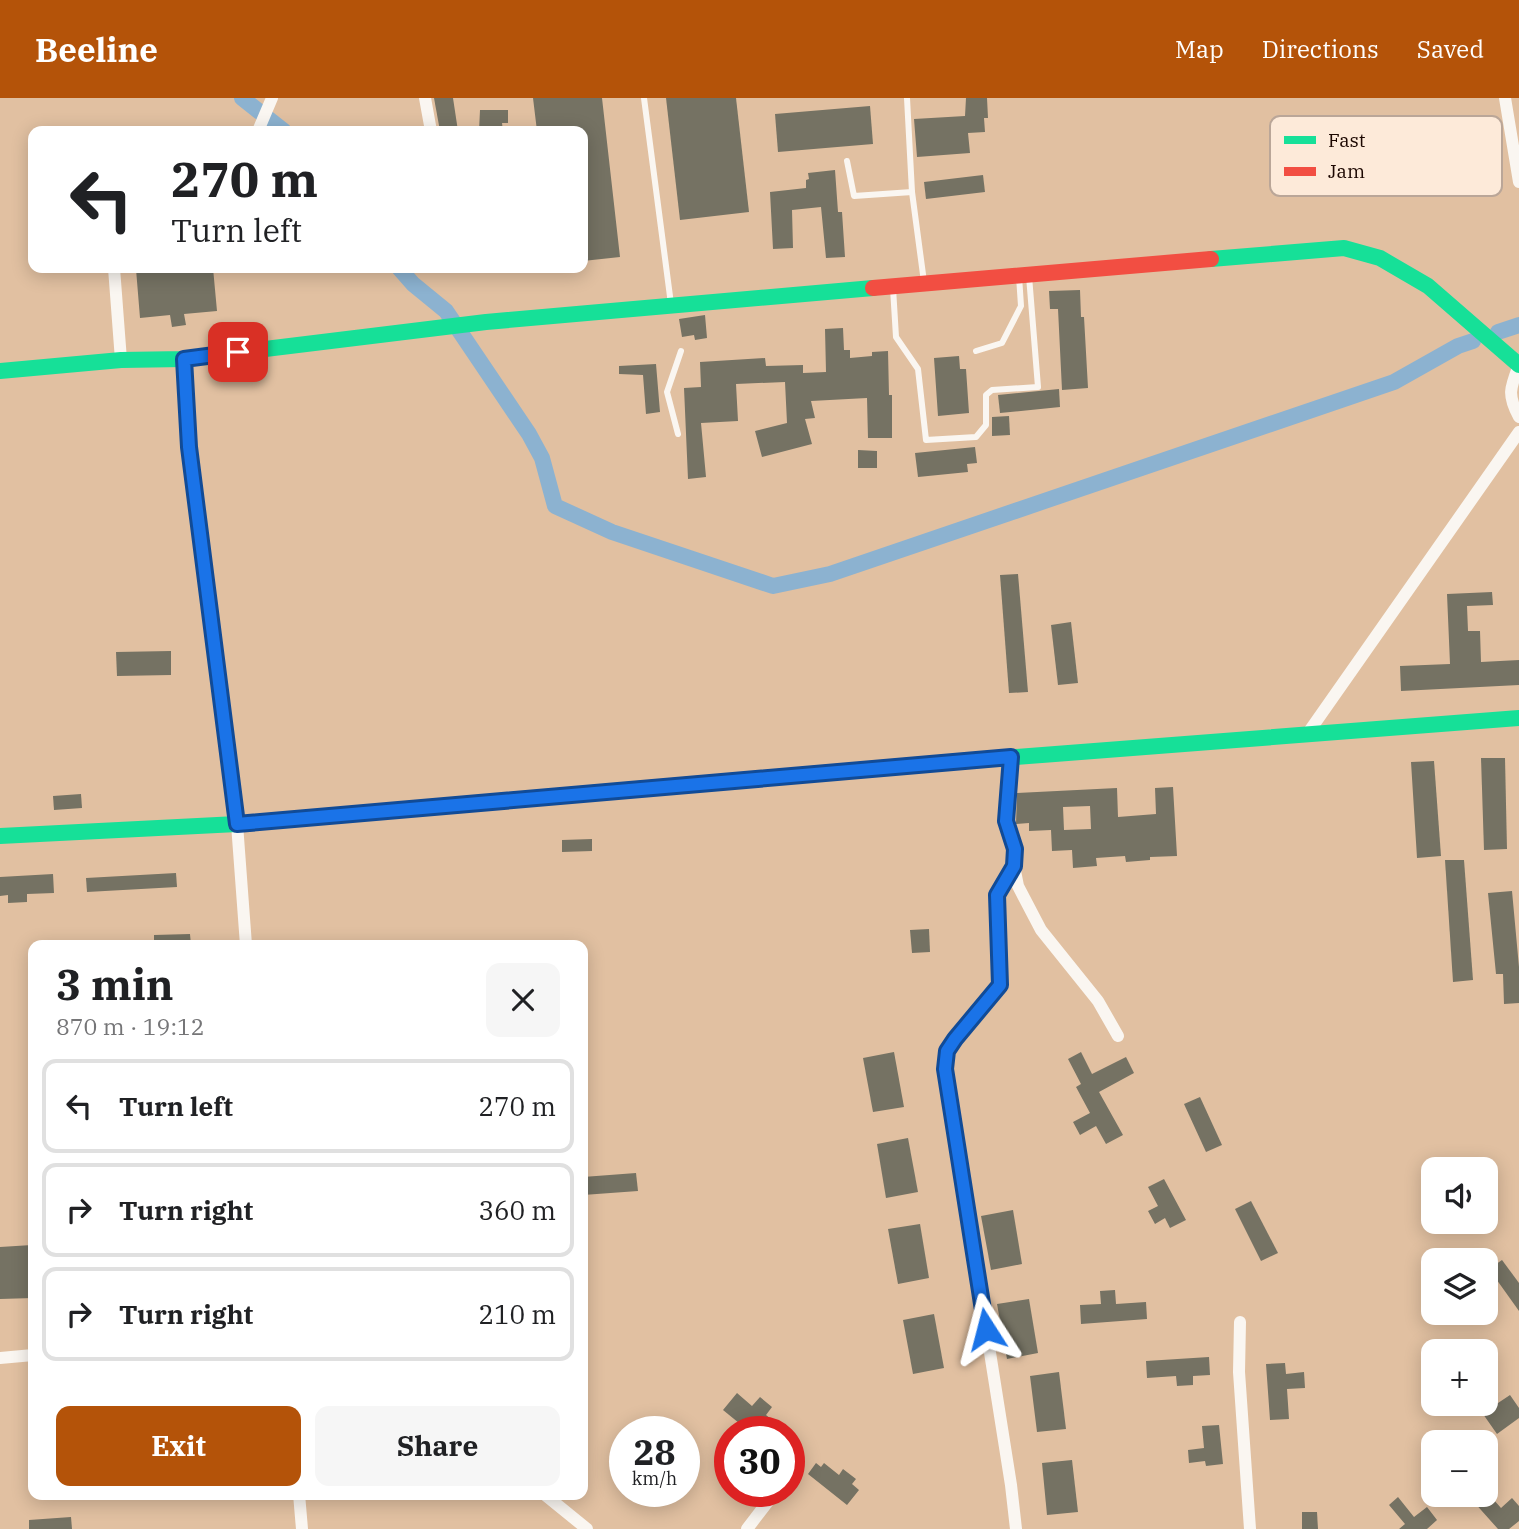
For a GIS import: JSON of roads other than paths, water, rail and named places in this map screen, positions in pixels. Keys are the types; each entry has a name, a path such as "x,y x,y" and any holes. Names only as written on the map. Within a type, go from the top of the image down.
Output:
{"street":[{"path":"260,126 272,98"},
{"path":"425,98 429,126"},
{"path":"1506,98 1519,182"},
{"path":"0,371 121,360 184,359 486,322 1344,248 1380,258 1429,286 1519,365 1510,389 1511,402 1519,417"},
{"path":"114,273 121,360"},
{"path":"184,359 189,447 237,824 246,940"},
{"path":"1308,733 1519,432"},
{"path":"0,836 237,824 1011,757 1519,718"},
{"path":"1011,757 1006,821 1015,849 1014,866 1018,886 1041,930 1098,1001 1118,1036"},
{"path":"1014,866 997,895 1000,985 947,1051 945,1069 1016,1529"},
{"path":"1240,1322 1239,1372 1250,1529"},
{"path":"0,1358 28,1355"},
{"path":"300,1500 302,1529"},
{"path":"551,1500 587,1529"},
{"path":"747,1529 764,1507"}],"lane":[{"path":"645,98 671,307"},
{"path":"907,98 912,192 925,284"},
{"path":"847,161 854,196 912,192"},
{"path":"893,286 896,337 918,369 926,440 976,437 986,425 986,395 992,390 1038,387 1024,274"},
{"path":"976,351 1002,343 1021,306 1024,274"},
{"path":"678,434 667,392 681,351"}],"waterway":[{"path":"242,98 278,126"},
{"path":"403,273 446,311 529,434 542,458 555,506 612,532 773,586 830,574 1394,382 1458,346 1473,341"},
{"path":"1498,332 1519,325"}]}
